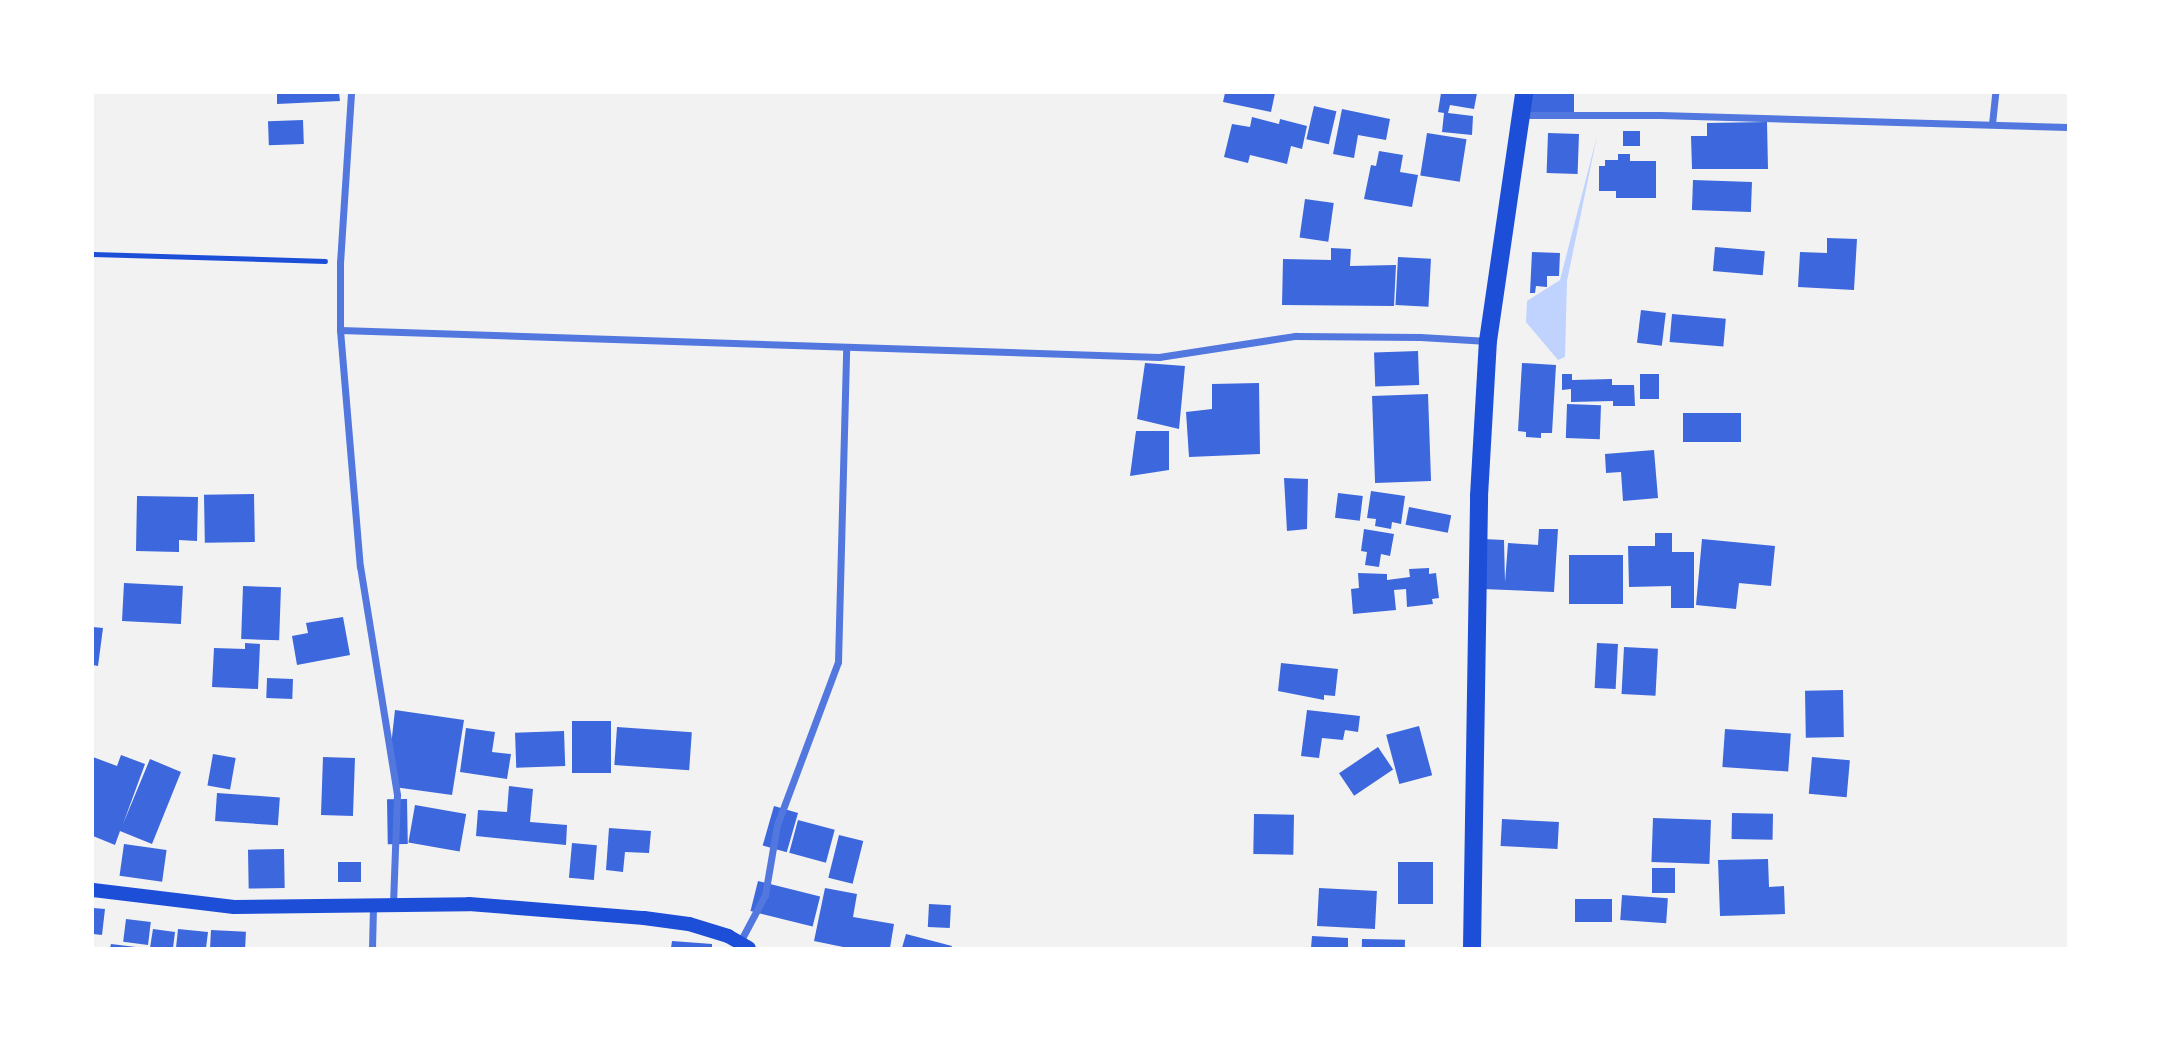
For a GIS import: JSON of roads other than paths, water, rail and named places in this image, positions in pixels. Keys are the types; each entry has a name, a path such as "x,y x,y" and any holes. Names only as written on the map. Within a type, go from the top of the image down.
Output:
{"main road":[{"path":"1472,948 1479,495 1488,341 1524,93"},
{"path":"93,890 234,906 469,904 644,918 689,924 744,946"}],"street":[{"path":"351,93 340,261 340,330 360,566 397,795 393,906"},
{"path":"1993,124 1995,93"},
{"path":"1521,115 1660,115 2068,127"},
{"path":"340,330 1159,357 1295,336 1420,337 1488,341"},
{"path":"744,946 765,895 777,825 838,662 846,347"},
{"path":"372,948 373,906"}],"water":[{"path":"1597,136 1567,281 1565,357 1558,360 1526,322 1527,301 1560,280"}]}
